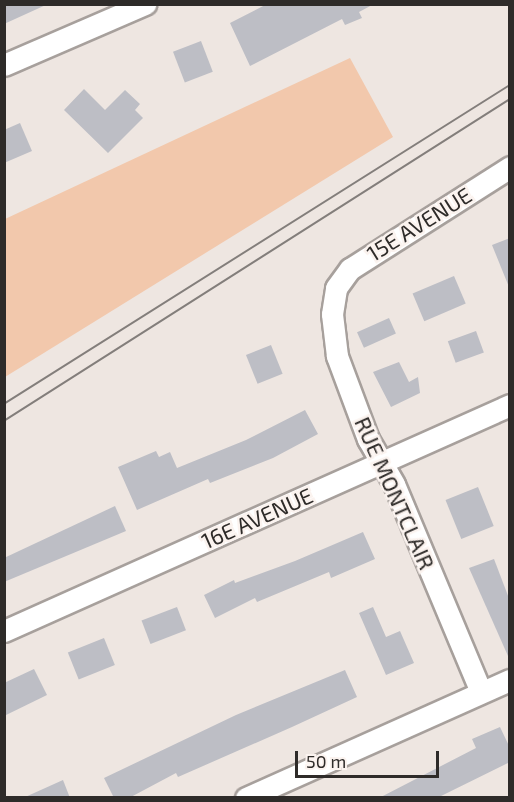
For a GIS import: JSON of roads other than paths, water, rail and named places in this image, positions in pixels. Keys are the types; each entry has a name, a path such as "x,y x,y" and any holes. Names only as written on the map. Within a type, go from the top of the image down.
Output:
{"street":[{"path":"4,65 145,4"},
{"name":"15E AVENUE","path":"336,288 350,268 510,167"},
{"name":"RUE MONTCLAIR","path":"336,288 332,314 337,356 381,463 394,484 481,692"},
{"name":"16E AVENUE","path":"4,631 510,405"},
{"path":"246,798 510,680"}],"tram line":[{"path":"4,404 510,85"},
{"path":"4,421 510,99"}]}
